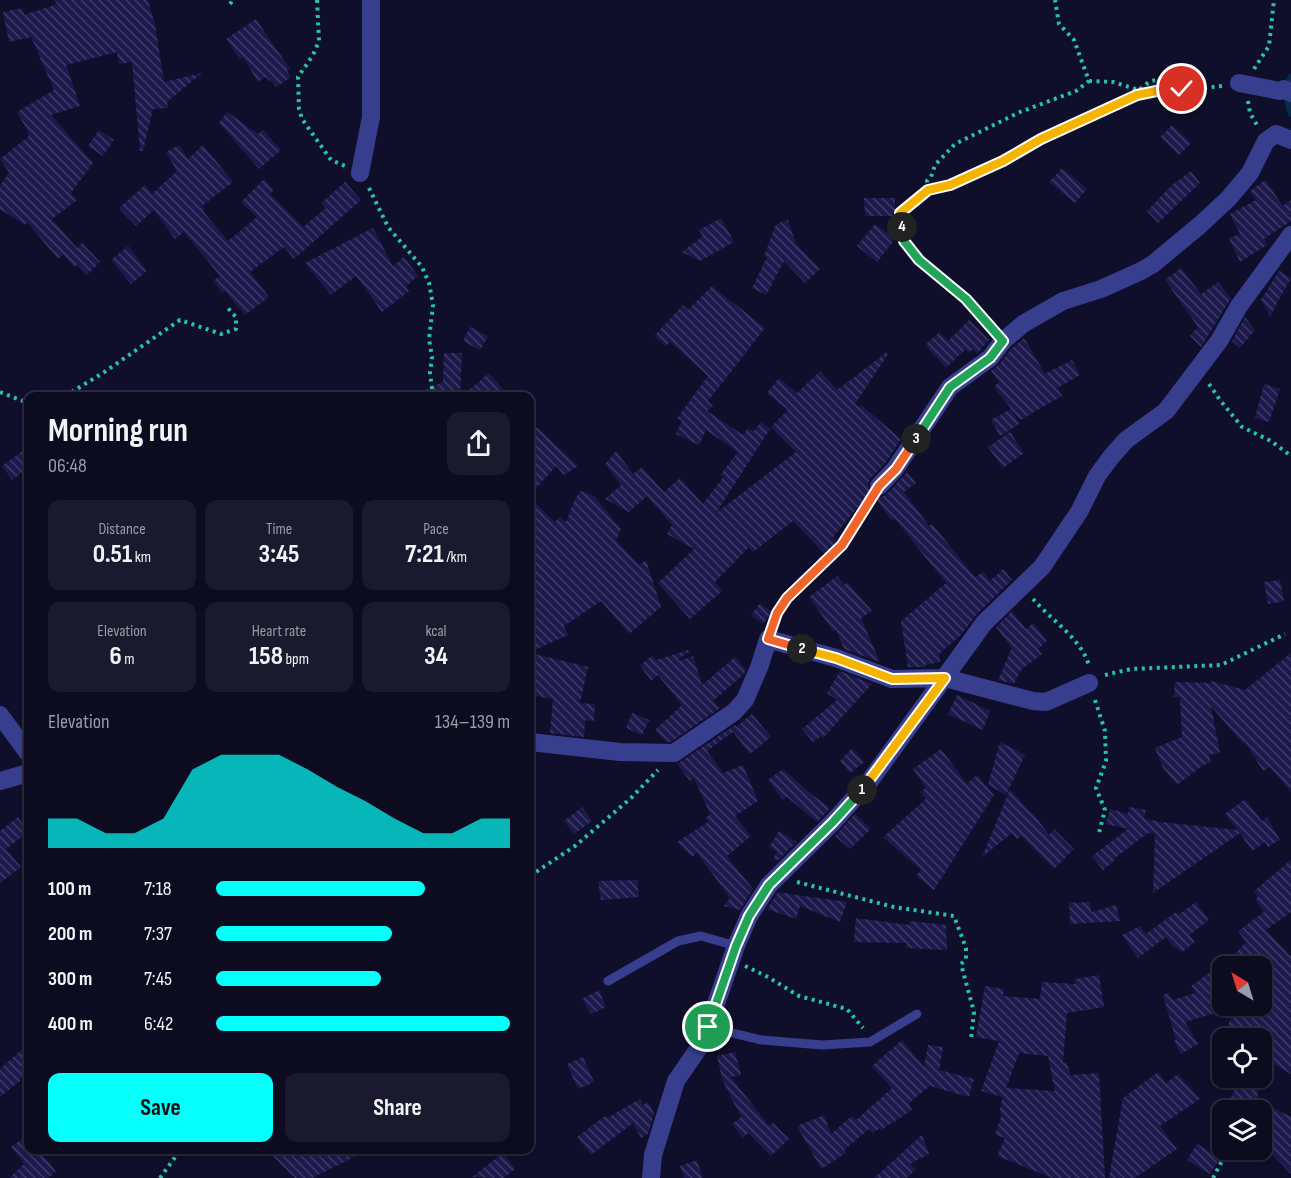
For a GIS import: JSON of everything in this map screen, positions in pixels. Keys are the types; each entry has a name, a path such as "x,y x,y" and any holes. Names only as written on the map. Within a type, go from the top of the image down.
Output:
{"street":[{"path":"360,172 371,117 371,0"},
{"path":"1239,83 1291,93"},
{"path":"879,486 896,469 950,387 990,358 1003,341 1023,324 1063,301 1101,289 1153,264 1228,199 1250,173 1266,141 1276,134 1291,140"},
{"path":"651,1178 653,1155 676,1081 698,1049 708,1027 749,916 776,877 833,822 869,782 984,623 1042,567 1080,513 1097,476 1111,457 1126,440 1166,411 1219,341 1239,306 1291,235"},
{"path":"534,742 620,752 674,753 734,712 745,700 768,639 836,658 892,679 945,678 1004,694 1046,702 1089,683"},
{"path":"0,716 24,748"},
{"path":"0,781 24,774"}],"lane":[{"path":"608,981 678,941 701,936 734,952"},
{"path":"708,1027 762,1040 822,1045 872,1040 917,1014"}],"path":[{"path":"302,119 298,109 298,77 313,55 319,41 317,0"},
{"path":"1055,0 1059,24 1074,40 1089,81"},
{"path":"1003,341 966,299 919,260 904,241 900,213 928,190 950,185 1003,161 1041,139 1137,95 1166,89 1239,83 1248,79 1269,46 1274,0"},
{"path":"928,190 927,180 932,177 935,165 955,144 1020,112 1076,91 1089,81 1113,82 1139,90 1150,81 1168,80 1182,82 1187,87 1182,89"},
{"path":"1239,83 1246,93 1250,113 1266,141"},
{"path":"422,267 429,283 432,305 429,339 432,357 430,372 432,392"},
{"path":"72,392 180,320 221,334 236,329 236,317 226,306"},
{"path":"1199,368 1220,400 1242,427 1271,441 1291,456"},
{"path":"0,392 24,401"},
{"path":"768,639 777,613 787,598 842,545 879,486"},
{"path":"1120,670 1221,665 1285,634"},
{"path":"534,873 575,846 631,798 674,753"},
{"path":"776,877 894,907 954,916 966,948 966,959 961,964 974,1012 971,1039"},
{"path":"734,952 799,996 847,1009 872,1040"},
{"path":"160,1178 177,1154"},
{"path":"1213,1178 1222,1160"}],"building":[{"path":"55,0 148,0 155,25 164,82 202,73 167,102 168,108 153,109 143,151 140,151 132,62 119,64 117,52 66,65 80,106 51,115 93,163 71,193 77,200 52,219 77,248 82,243 100,262 87,275 77,265 74,267 63,255 58,259 27,222 25,225 0,209 0,186 9,172 0,159 29,134 17,112 54,90 31,37 9,42 3,12 23,8 24,15 57,4"},
{"path":"256,19 290,69 287,71 291,77 276,87 266,77 258,82 243,57 240,59 226,39"},
{"path":"227,112 258,134 263,130 281,150 259,169 219,123"},
{"path":"1172,125 1191,143 1179,155 1160,137"},
{"path":"99,130 114,140 103,156 88,146"},
{"path":"179,145 188,159 203,145 233,182 202,206 205,209 203,211 228,241 257,217 241,202 264,179 274,190 270,194 303,227 326,208 321,203 345,182 361,200 294,259 284,247 250,272 269,297 245,315 225,291 222,293 213,281 220,276 184,232 175,239 154,210 136,226 119,208 145,185 152,194 177,171 166,152"},
{"path":"1062,168 1087,189 1075,203 1049,182"},
{"path":"1191,171 1200,183 1158,223 1147,211 1172,185"},
{"path":"1265,180 1283,206 1291,200 1291,221 1264,239 1267,245 1240,262 1229,238 1240,234 1230,214 1256,200 1250,191"},
{"path":"864,198 895,198 895,216 865,216"},
{"path":"721,218 734,242 700,261 682,252 703,236 699,230"},
{"path":"788,220 796,244 820,269 805,283 784,261 766,295 752,288 767,257 764,256 776,224"},
{"path":"875,224 895,239 877,262 857,246"},
{"path":"373,228 393,266 404,257 418,276 406,286 409,291 382,312 356,276 331,295 305,263"},
{"path":"128,246 147,271 131,284 111,260"},
{"path":"1181,268 1201,294 1218,282 1231,298 1201,347 1190,336 1198,327 1165,280"},
{"path":"1279,271 1291,278 1270,316 1261,300"},
{"path":"712,286 765,328 708,401 713,406 707,411 743,435 748,428 754,431 761,422 770,429 716,513 796,452 771,427 788,410 767,393 779,378 797,393 820,371 837,390 887,352 888,354 855,404 859,407 861,405 901,439 886,462 870,479 868,484 870,492 833,537 837,542 825,554 793,521 753,552 749,547 715,582 722,591 690,619 658,583 694,549 667,534 672,525 647,496 629,512 605,499 621,485 605,464 616,451 633,474 642,467 664,492 680,478 703,504 724,476 721,474 738,452 706,430 699,445 676,434 682,421 677,418 708,376 670,342 666,346 654,336 683,305 688,310"},
{"path":"1245,317 1255,330 1240,348 1232,341"},
{"path":"969,320 989,340 977,354 973,349 969,353 966,349 946,368 925,345 940,332 948,341"},
{"path":"470,327 488,336 480,350 463,341"},
{"path":"1024,338 1045,374 1072,360 1080,375 1057,388 1062,396 1020,420 994,387 999,382 991,371"},
{"path":"444,353 462,353 460,392 420,392 443,382"},
{"path":"489,373 506,392 467,392"},
{"path":"1264,384 1280,389 1269,422 1255,418"},
{"path":"1011,409 1019,424 1000,436 991,420"},
{"path":"537,427 578,466 564,475 556,466 534,491 534,430"},
{"path":"1010,432 1024,453 1003,468 988,447"},
{"path":"24,450 24,471 12,480 2,466"},
{"path":"907,472 916,483 904,492 929,526 932,524 975,577 983,572 990,581 1003,569 1012,580 976,615 961,635 939,654 940,662 925,665 925,667 908,667 901,621 946,583 895,519 892,521 874,496 882,497 887,494"},
{"path":"581,491 594,496 621,529 616,540 639,565 646,560 661,607 629,634 601,601 564,626 568,635 534,650 534,502 555,522 560,517 566,522 575,499"},
{"path":"837,576 844,585 847,582 872,611 861,618 880,662 844,649 836,630 833,631 809,597"},
{"path":"1280,580 1284,601 1268,604 1264,582"},
{"path":"760,603 772,612 763,624 751,615"},
{"path":"1012,611 1026,629 1033,623 1047,641 1038,649 1042,654 1021,670 1014,684 998,680 1012,648 996,627"},
{"path":"688,650 689,652 679,661 693,656 702,685 735,657 746,670 713,701 720,708 671,742 666,742 655,730 682,705 658,675 651,681 640,665 652,656 656,660"},
{"path":"1291,653 1291,792 1270,767 1263,771 1245,742 1243,744 1211,706 1220,753 1209,755 1211,763 1203,765 1177,785 1163,768 1155,748 1182,737 1180,697 1174,697 1175,682 1211,683 1211,681 1245,690"},
{"path":"534,654 588,667 580,703 595,704 594,721 585,720 584,737 550,733 553,699 534,696"},
{"path":"840,671 872,684 823,738 821,736 813,742 802,729 837,700 827,693"},
{"path":"957,695 990,711 983,730 948,714"},
{"path":"632,713 649,720 642,735 626,728"},
{"path":"752,714 771,737 750,754 733,732 707,751 723,773 743,765 758,801 735,816 751,836 727,856 753,889 740,910 724,906 730,898 697,853 692,857 677,842 708,822 705,818 710,814 694,778 690,781 677,764 735,725 736,727"},
{"path":"1000,742 1025,755 1006,795 988,785"},
{"path":"852,748 864,762 850,773 840,761"},
{"path":"941,749 967,784 977,775 994,795 934,890 916,876 921,870 883,837 926,799 920,792 926,788 913,769"},
{"path":"783,769 830,808 817,822 787,797 783,800 768,780"},
{"path":"1010,789 1033,813 1049,835 1054,829 1074,849 1054,869 1021,836 1017,839 1012,833 982,857"},
{"path":"1245,799 1262,821 1267,817 1280,840 1268,847 1265,842 1252,851 1240,833 1153,893 1155,834 1148,833 1103,870 1092,856 1128,829 1106,824 1110,809 1128,814 1129,807 1146,810 1144,818 1160,822 1238,830 1225,814"},
{"path":"582,807 592,821 574,834 564,821"},
{"path":"855,814 871,829 850,849 835,836"},
{"path":"18,817 24,826 24,835 6,849 21,867 0,883 0,831"},
{"path":"779,831 797,842 777,861 773,859 777,852 769,847"},
{"path":"1291,860 1291,912 1266,930 1291,957 1291,1074 1272,1063 1272,1028 1226,1028 1233,1016 1272,1016 1272,956 1233,956 1246,942 1238,931 1264,912 1255,899 1258,897 1254,891"},
{"path":"637,880 639,897 601,900 598,881"},
{"path":"778,892 847,902 840,922 800,906 796,919 767,909"},
{"path":"1090,902 1091,912 1116,905 1120,921 1070,924 1069,903"},
{"path":"1196,902 1209,920 1192,933 1190,936 1195,942 1181,953 1166,937 1138,958 1122,935 1140,926 1146,934 1176,912 1178,915"},
{"path":"856,918 909,925 909,921 946,925 947,950 906,948 907,943 854,942"},
{"path":"1212,971 1212,1014 1185,1022 1198,1044 1181,1054 1174,1041 1176,1040 1163,995 1168,993 1173,1000 1196,993 1191,986"},
{"path":"1099,975 1104,1007 1067,1013 1063,1063 1067,1062 1070,1075 1099,1073 1105,1178 1053,1178 997,1156 1005,1138 995,1135 1002,1114 999,1113 1003,1097 981,1091 999,1041 976,1037 985,986 1004,989 1003,996 1040,999 1042,982 1075,984 1075,979","holes":["1019,1053 1048,1056 1055,1091 1006,1088"]},
{"path":"599,990 606,1007 591,1014 582,999"},
{"path":"902,1040 924,1067 928,1045 943,1047 939,1070 974,1079 969,1097 930,1086 909,1103 912,1110 881,1130 880,1128 873,1133 869,1129 844,1150 846,1153 821,1169 797,1126 824,1115 831,1134 852,1116 856,1120 892,1088 872,1066"},
{"path":"24,1048 24,1076 0,1097 0,1069"},
{"path":"735,1052 741,1075 731,1077 769,1126 773,1123 789,1139 771,1156 748,1133 743,1138 732,1124 741,1117 722,1079 717,1056"},
{"path":"583,1057 594,1082 578,1089 567,1064"},
{"path":"1158,1072 1166,1083 1178,1074 1200,1099 1160,1126 1177,1149 1135,1178 1109,1178 1123,1098"},
{"path":"1235,1088 1258,1088 1257,1099 1259,1100 1230,1100"},
{"path":"640,1099 643,1105 648,1102 654,1113 648,1134 641,1138 633,1123 591,1155 577,1137 605,1116 607,1118"},
{"path":"1272,1107 1291,1117 1291,1174 1272,1154"},
{"path":"922,1135 929,1154 910,1164 916,1170 906,1178 874,1178"},
{"path":"24,1137 24,1154 43,1154 56,1172 48,1178 9,1178 24,1164 11,1147"},
{"path":"1197,1144 1212,1153 1212,1160 1219,1160 1210,1174 1187,1160"},
{"path":"271,1154 360,1154 312,1178 295,1178"},
{"path":"502,1154 515,1169 504,1178 472,1177"},
{"path":"697,1160 703,1178 684,1178 680,1166"}],"waterway":[{"path":"1291,77 1284,89 1291,114"}],"route":[{"path":"708,1027 736,946 749,916 769,885 833,822 869,782 945,678 892,679 836,658 768,639 777,613 787,598 842,545 879,486 896,469 950,387 990,358 1003,341 966,299 919,260 904,241 900,213 928,190 950,185 1003,161 1041,139 1137,95 1166,89 1182,89"}]}
